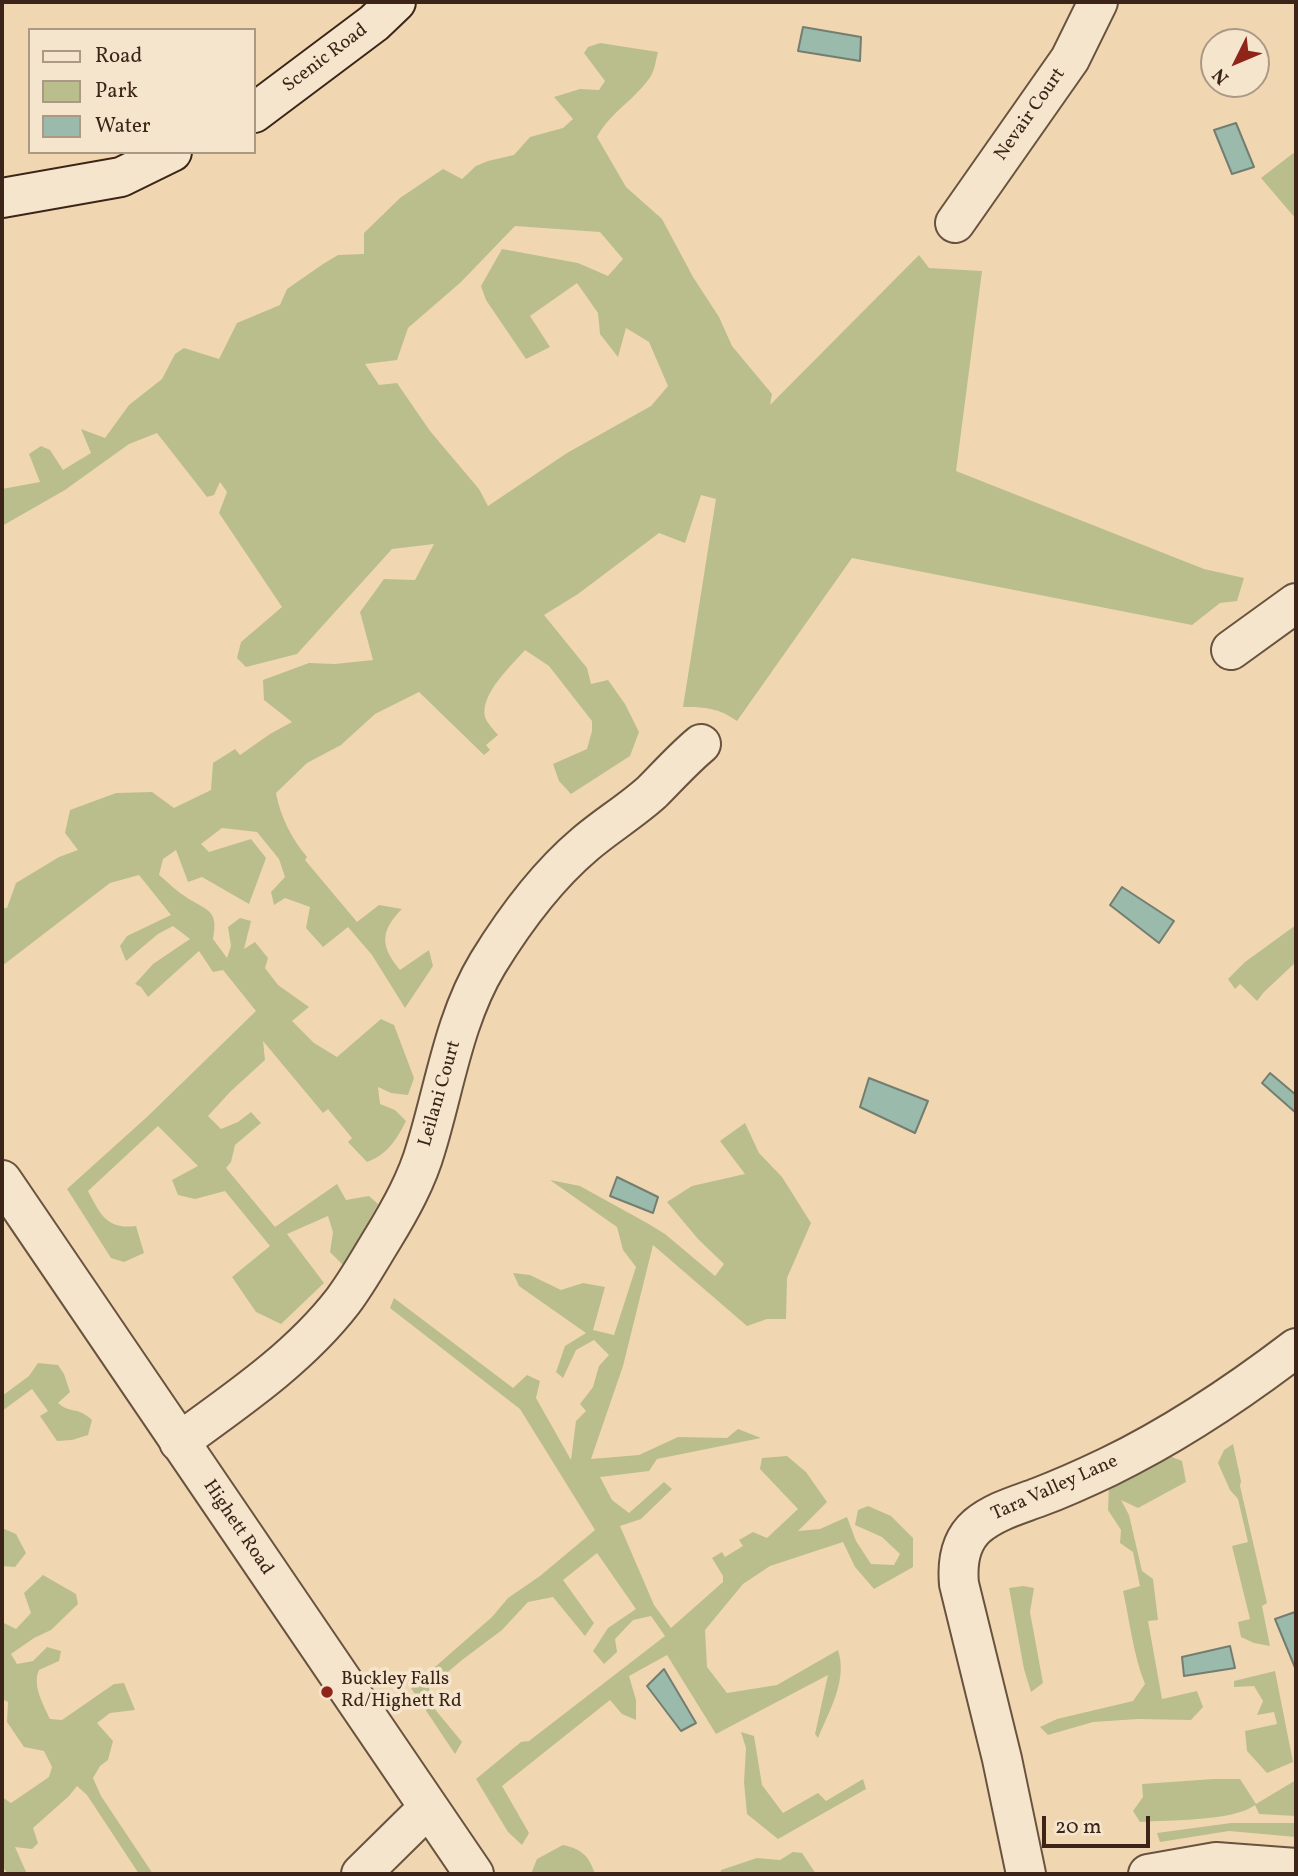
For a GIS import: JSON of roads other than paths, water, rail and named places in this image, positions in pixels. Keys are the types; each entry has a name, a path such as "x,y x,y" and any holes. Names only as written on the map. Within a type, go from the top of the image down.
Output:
{"street":[{"name":"Scenic Road","path":"256,112 374,23 396,2"},
{"name":"Nevair Court","path":"955,223 1070,59 1098,2"},
{"path":"2,198 121,177 168,154"},
{"path":"1231,650 1296,603"},
{"name":"Leilani Court","path":"179,1442 275,1369 308,1340 343,1301 414,1182 426,1150 450,1054 467,1007 487,965 510,928 568,860 608,824 651,793 701,744"},
{"name":"Highett Road","path":"2,1180 474,1874"},
{"name":"Tara Valley Lane","path":"1026,1874 1002,1759 959,1584 962,1547 974,1530 990,1516 1081,1480 1129,1456 1232,1395 1296,1348"},
{"path":"361,1874 428,1809"},
{"path":"1148,1874 1216,1862 1296,1868"}],"water":[{"path":"803,27 861,37 860,61 798,51"},
{"path":"1236,123 1254,167 1232,174 1214,130"},
{"path":"1122,887 1174,921 1159,943 1110,905"},
{"path":"1270,1073 1296,1095 1296,1113 1262,1083"},
{"path":"869,1078 928,1101 915,1133 860,1107"},
{"path":"617,1177 658,1197 653,1213 610,1196"},
{"path":"1295,1612 1296,1615 1296,1670 1275,1619"},
{"path":"1230,1646 1235,1668 1184,1676 1182,1657"},
{"path":"664,1669 696,1723 681,1731 647,1686"}],"place":[{"name":"Buckley Falls Rd/Highett Rd","path":"327,1692"}]}
